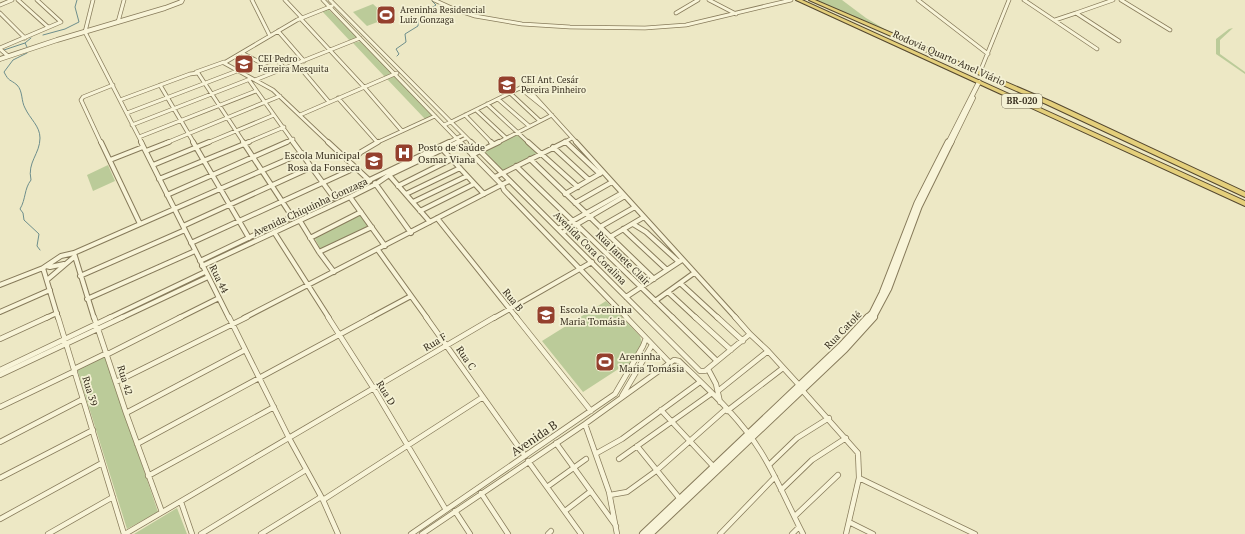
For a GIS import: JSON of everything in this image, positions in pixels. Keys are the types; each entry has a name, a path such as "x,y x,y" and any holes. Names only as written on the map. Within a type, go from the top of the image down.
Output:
{"highway":[{"name":"Rodovia Quarto Anel Viário","path":"798,0 1245,204"},
{"name":"Rodovia Quarto Anel Viário","path":"812,0 980,72 1166,156 1245,195"},
{"path":"818,10 824,6"},
{"path":"1051,115 1058,116 1063,114 1054,106"},
{"path":"1076,126 1070,122 1070,117 1095,124"}],"street":[{"path":"0,5 12,0"},
{"path":"18,0 48,27"},
{"path":"8,56 0,49 61,21 37,0"},
{"path":"85,32 93,0"},
{"path":"118,22 124,0"},
{"path":"1,57 186,0"},
{"path":"252,0 270,36"},
{"path":"285,0 402,131"},
{"name":"Avenida Cora Coralina","path":"323,0 495,177 502,185 504,190 652,345 671,361 679,361 712,393 749,436 769,465 803,534"},
{"name":"Avenida Cora Coralina","path":"330,0 700,371 706,370"},
{"path":"434,0 450,8 470,15 518,23 580,28 663,28 736,14 790,0"},
{"path":"676,12 698,0"},
{"path":"709,0 736,14"},
{"path":"918,0 988,54"},
{"path":"980,72 1009,0"},
{"path":"1024,0 1056,20 1097,49"},
{"path":"1056,20 1113,0"},
{"path":"1121,0 1170,30"},
{"path":"120,100 224,62 301,18 335,5"},
{"path":"0,13 24,38"},
{"path":"1076,13 1119,41"},
{"path":"278,31 304,61"},
{"name":"Rua 44","path":"85,32 113,85 289,438 322,498 338,534"},
{"path":"132,125 252,79 285,69 360,38"},
{"path":"242,53 263,64 276,58 285,69"},
{"path":"224,62 237,71 270,88 280,96 356,168 376,184 411,233"},
{"path":"297,64 329,102"},
{"path":"127,113 237,71"},
{"path":"300,115 401,71"},
{"path":"196,72 198,72 220,105 293,218"},
{"path":"252,79 256,90 284,126 334,198"},
{"name":"Rua Catolé","path":"650,534 801,387 868,317 887,287 917,203 927,187 980,82"},
{"path":"113,85 87,94 82,100 140,224"},
{"path":"160,85 249,238"},
{"path":"444,125 524,86 531,90 601,173"},
{"path":"520,88 551,113"},
{"path":"139,137 256,90"},
{"path":"510,93 540,121"},
{"path":"146,151 280,96"},
{"path":"338,98 377,142"},
{"path":"498,99 529,126"},
{"path":"487,104 578,187"},
{"path":"476,110 506,138"},
{"path":"472,155 540,121 551,113"},
{"path":"153,165 274,115"},
{"path":"464,115 493,144"},
{"path":"356,157 360,152 377,142 435,116"},
{"path":"159,179 284,126"},
{"name":"Avenida Chiquinha Gonzaga","path":"201,264 249,238 465,137"},
{"path":"495,177 572,138"},
{"path":"167,195 253,156 293,140"},
{"name":"Avenida Chiquinha Gonzaga","path":"201,264 300,221 350,197 376,184 389,175 443,150 458,140"},
{"path":"565,141 612,182 680,259 801,387 858,453 859,478 846,534"},
{"path":"110,160 143,146"},
{"path":"553,147 589,180"},
{"path":"443,150 484,194"},
{"path":"47,280 74,255 140,224 221,190 302,153"},
{"path":"398,186 452,159"},
{"path":"530,159 654,279"},
{"name":"Rua Janete Clair","path":"516,166 717,361"},
{"path":"80,276 312,167"},
{"path":"191,243 356,168"},
{"path":"406,194 460,168"},
{"path":"566,194 601,173"},
{"path":"376,184 384,174"},
{"path":"389,175 430,222"},
{"path":"413,202 467,176"},
{"path":"116,382 309,286 509,181"},
{"path":"575,203 612,182"},
{"path":"420,211 474,184"},
{"path":"560,231 623,194"},
{"path":"350,197 385,246"},
{"path":"600,227 635,207"},
{"path":"310,238 362,212"},
{"path":"610,237 644,217"},
{"name":"Rua B","path":"437,218 591,411"},
{"path":"300,221 319,252 334,272"},
{"path":"633,224 680,259"},
{"path":"319,252 372,227"},
{"path":"623,229 667,270"},
{"name":"Rua D","path":"274,232 374,389 446,510"},
{"path":"87,299 195,250"},
{"name":"Rua C","path":"378,250 581,534"},
{"path":"0,285 45,267 61,256 74,255"},
{"name":"Rua 42","path":"74,255 87,299 126,413 162,512"},
{"path":"626,297 667,270 680,259"},
{"name":"Rua F","path":"124,534 592,262"},
{"path":"45,267 65,264"},
{"name":"Rua 39","path":"45,267 47,280 124,534"},
{"path":"655,301 694,273"},
{"path":"0,370 97,327 207,274"},
{"path":"680,282 743,341"},
{"path":"0,312 50,290"},
{"path":"668,292 731,350"},
{"path":"137,444 411,296"},
{"path":"0,408 219,298"},
{"path":"0,339 57,313"},
{"path":"720,402 718,391 706,370 750,334"},
{"name":"Avenida B","path":"422,534 481,493 615,394 643,346 646,338"},
{"path":"0,375 66,341"},
{"name":"Avenida B","path":"620,398 652,345"},
{"path":"126,413 245,350"},
{"path":"718,391 768,352"},
{"name":"Avenida B","path":"411,534 527,458 556,443 585,424 671,361"},
{"path":"610,495 627,492 690,442 726,410 783,368"},
{"path":"597,453 622,439 700,382"},
{"path":"619,459 712,393"},
{"path":"261,534 408,446 483,397"},
{"path":"0,442 84,399"},
{"path":"148,476 274,407"},
{"path":"661,410 713,466"},
{"path":"769,465 798,438 829,418"},
{"path":"585,424 597,453 610,495 616,526 616,534"},
{"path":"0,478 92,430"},
{"name":"Rua Catolé","path":"643,534 713,466 749,436"},
{"path":"782,490 812,460 846,438"},
{"path":"556,443 616,526"},
{"path":"637,446 680,499"},
{"path":"548,487 586,459"},
{"path":"0,519 102,463"},
{"path":"201,534 306,470"},
{"path":"794,516 838,475"},
{"path":"720,534 775,477"},
{"path":"859,478 975,534"},
{"path":"565,511 591,491"},
{"path":"481,493 508,534"},
{"path":"48,534 113,497"},
{"path":"180,502 192,534"},
{"path":"455,511 470,534"},
{"path":"849,522 873,534"},
{"path":"792,534 799,527"}],"green space":[{"path":"815,0 842,0 866,18 903,40"},
{"path":"373,4 388,18 367,26 353,12"},
{"path":"327,9 358,38 351,42 322,11"},
{"path":"1233,28 1220,40 1220,54 1245,72 1245,74 1216,54 1216,39 1229,29"},
{"path":"361,41 392,73 385,77 353,43"},
{"path":"395,76 433,116 425,119 387,79"},
{"path":"518,134 540,153 503,172 484,152"},
{"path":"108,165 115,181 93,191 87,175"},
{"path":"361,215 368,225 367,227 321,250 314,237"},
{"path":"606,301 640,336 642,343 628,371 623,366 583,392 542,341"},
{"path":"105,356 158,512 127,529 77,369"},
{"path":"177,508 187,534 134,534"}],"waterway":[{"path":"43,35 65,29 79,22 75,7 77,0"},
{"path":"397,56 399,54 396,49 406,42 405,34 418,26 418,20 426,11 436,5 432,1"},
{"path":"25,43 31,38"},
{"path":"4,50 25,43"},
{"path":"25,43 27,47"},
{"path":"27,53 13,60 4,72 8,79 19,87 27,112 37,126 40,134 38,149 31,168 31,180 27,187 20,209 23,213 24,220 39,234 37,246 40,250"}],"place":[{"name":"Areninha Residencial Luiz Gonzaga","path":"386,15"},
{"name":"CEI Pedro Ferreira Mesquita","path":"244,64"},
{"name":"CEI Ant. Cesár Pereira Pinheiro","path":"507,85"},
{"name":"Posto de Saúde Osmar Viana","path":"404,153"},
{"name":"Escola Municipal Rosa da Fonseca","path":"374,161"},
{"name":"Escola Areninha Maria Tomásia","path":"546,315"},
{"name":"Areninha Maria Tomásia","path":"605,362"}]}
